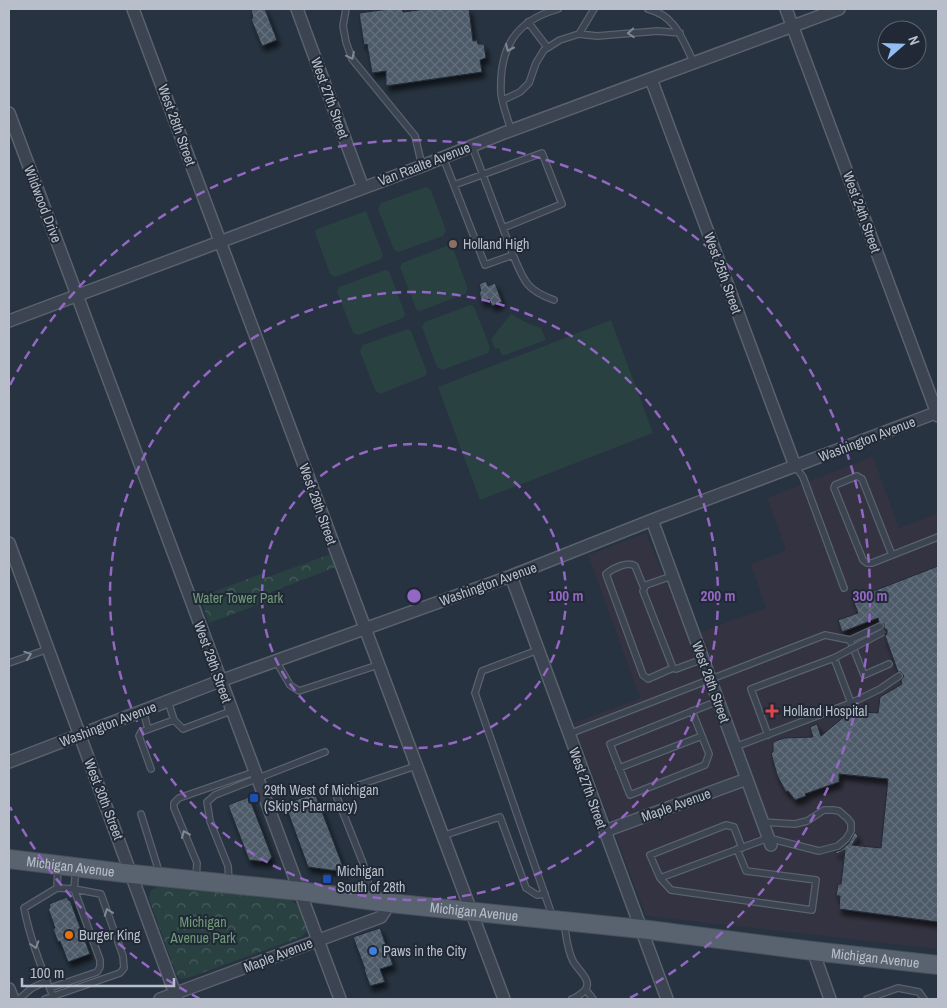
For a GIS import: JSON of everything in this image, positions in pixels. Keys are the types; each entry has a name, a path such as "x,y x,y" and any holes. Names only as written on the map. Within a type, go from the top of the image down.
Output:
{"main road":[{"name":"Michigan Avenue","path":"9,859 390,903 641,928 813,951 938,965"}],"street":[{"name":"West 28th Street","path":"133,9 504,999"},
{"name":"West 27th Street","path":"297,9 363,188"},
{"name":"West 24th Street","path":"786,9 938,414"},
{"name":"Van Raalte Avenue","path":"9,322 443,158 511,130 839,9"},
{"name":"West 25th Street","path":"651,79 795,466"},
{"name":"Wildwood Drive","path":"9,113 78,295"},
{"name":"West 29th Street","path":"78,295 231,711 340,999"},
{"name":"Washington Avenue","path":"9,762 220,681 511,576 652,520 938,414"},
{"name":"West 26th Street","path":"652,520 769,841"},
{"name":"West 30th Street","path":"10,550 176,996"},
{"name":"West 27th Street","path":"511,576 667,999"},
{"name":"Maple Avenue","path":"604,831 747,779"},
{"name":"Maple Avenue","path":"160,999 176,996 381,917 390,903"},
{"path":"813,951 830,999"},
{"path":"9,989 13,999"}],"lane":[{"path":"346,9 343,26 352,59 415,136 422,166"},
{"path":"511,130 501,94 503,60 510,42 521,27 542,14 558,9"},
{"path":"579,34 594,9"},
{"path":"648,9 656,11 677,26 694,63"},
{"path":"528,22 547,47"},
{"path":"503,100 520,92 529,83 536,63 547,47 560,40 579,34 597,36 658,31 680,33"},
{"path":"472,146 522,278 536,292 554,300"},
{"path":"454,185 542,153 562,204 503,228"},
{"path":"443,158 485,265 513,255"},
{"path":"795,466 803,477 844,588"},
{"path":"892,555 862,479 857,476 835,485 834,488 863,560 867,563 872,563 938,538"},
{"path":"673,668 643,591 644,588 636,566 629,563 609,571 606,574 643,675 648,679 673,668 676,669 703,659"},
{"path":"644,588 646,585 672,576"},
{"path":"569,734 825,635 850,640 880,626"},
{"path":"768,735 751,689 834,658 883,632"},
{"path":"850,640 864,675 889,664"},
{"path":"10,660 48,649"},
{"path":"538,650 482,671 475,693 545,894 558,920 573,961 584,974 588,984 586,990 572,999"},
{"path":"834,658 851,703"},
{"path":"276,661 290,685 299,692 378,665"},
{"path":"735,747 851,703 880,689 899,676"},
{"path":"168,701 174,720 183,729 231,711"},
{"path":"692,711 709,754 705,764 630,795 610,744 692,711 718,701"},
{"path":"143,710 148,729"},
{"path":"151,769 139,736 141,732 174,720"},
{"path":"620,768 702,736"},
{"path":"196,881 197,863 174,808 174,803 179,798 325,752"},
{"path":"366,900 368,882 363,863 336,795 341,791 416,766"},
{"path":"229,884 228,866 210,821 207,802 256,775"},
{"path":"660,878 739,848 769,841 820,851 838,846 851,831 851,823 848,818 839,811 833,810 824,810 807,821 795,824 762,822"},
{"path":"141,814 161,877"},
{"path":"442,836 500,817 526,888 537,895 545,894"},
{"path":"726,825 734,827 739,848 746,871 816,880 812,910 671,890 660,878 650,855 726,825"},
{"path":"57,888 58,865"},
{"path":"50,988 97,972 100,968 100,960 74,889 76,867"},
{"path":"45,999 120,973 124,968 123,956 101,894 57,888 24,908 53,996"},
{"path":"19,999 32,988 47,981"},
{"path":"867,999 898,988 920,992 924,999"},
{"path":"586,990 593,999"}],"shaded area":[{"name":"Holland Hospital","path":"873,456 899,528 938,513 938,949 646,916 573,723 640,698 588,555 646,533 689,636 766,608 751,564 786,550 767,498"}],"green space":[{"path":"426,187 431,190 446,230 443,236 399,252 394,250 378,209 381,203"},
{"path":"366,211 383,255 381,259 335,277 330,274 315,232 317,229"},
{"path":"449,245 453,248 468,289 465,294 420,311 416,309 400,267 402,263"},
{"path":"385,270 389,271 405,314 403,318 358,335 353,333 337,291 339,287"},
{"path":"470,305 474,307 490,347 488,353 442,370 437,367 422,327 425,322"},
{"path":"511,314 541,328 546,340 502,356 499,348 495,349 491,339"},
{"path":"611,320 653,433 480,500 438,387"},
{"path":"408,329 411,331 427,372 425,376 380,394 375,390 360,351 363,345"},
{"name":"Water Tower Park","path":"331,554 336,567 271,592 273,599 209,623 200,597 263,573 265,578"},
{"name":"Michigan Avenue Park","path":"163,885 289,899 300,907 308,927 306,933 301,937 188,978 180,979 176,973 149,899 151,890"}],"building":[{"path":"251,9 265,9 277,40 262,46 251,19 253,18"},
{"path":"402,9 403,12 426,9 469,9 473,41 477,40 478,44 484,44 486,58 480,60 482,72 386,86 386,71 372,73 367,44 364,45 359,13"},
{"path":"486,281 488,286 495,283 502,302 492,306 489,299 482,302 479,284"},
{"name":"Holland Hospital","path":"938,566 938,922 839,909 840,896 836,896 838,884 841,884 845,850 837,854 835,852 841,850 849,843 855,832 858,836 852,845 881,848 888,779 839,774 839,782 805,794 806,796 795,800 788,791 786,792 777,775 771,753 773,752 773,742 784,738 813,737 810,727 817,724 821,736 851,711 878,713 880,697 902,684 901,680 904,676 901,672 898,672 885,636 887,630 884,628 884,624 879,622 878,618 842,632 838,620 858,613 852,597 866,594"},
{"path":"315,793 345,872 308,867 285,804"},
{"path":"249,797 272,857 268,862 249,860 228,805"},
{"name":"Burger King","path":"67,897 70,900 90,954 68,962 53,929 55,928 48,908 50,908 49,904"},
{"name":"Paws in the City","path":"380,928 393,965 380,969 385,982 370,986 353,937"}],"place":[{"name":"Holland High","path":"453,244"},
{"name":"Holland Hospital","path":"772,711"},
{"name":"29th West of Michigan (Skip's Pharmacy)","path":"254,798"},
{"name":"Michigan South of 28th","path":"327,879"},
{"name":"Burger King","path":"69,935"},
{"name":"Paws in the City","path":"373,951"}]}
